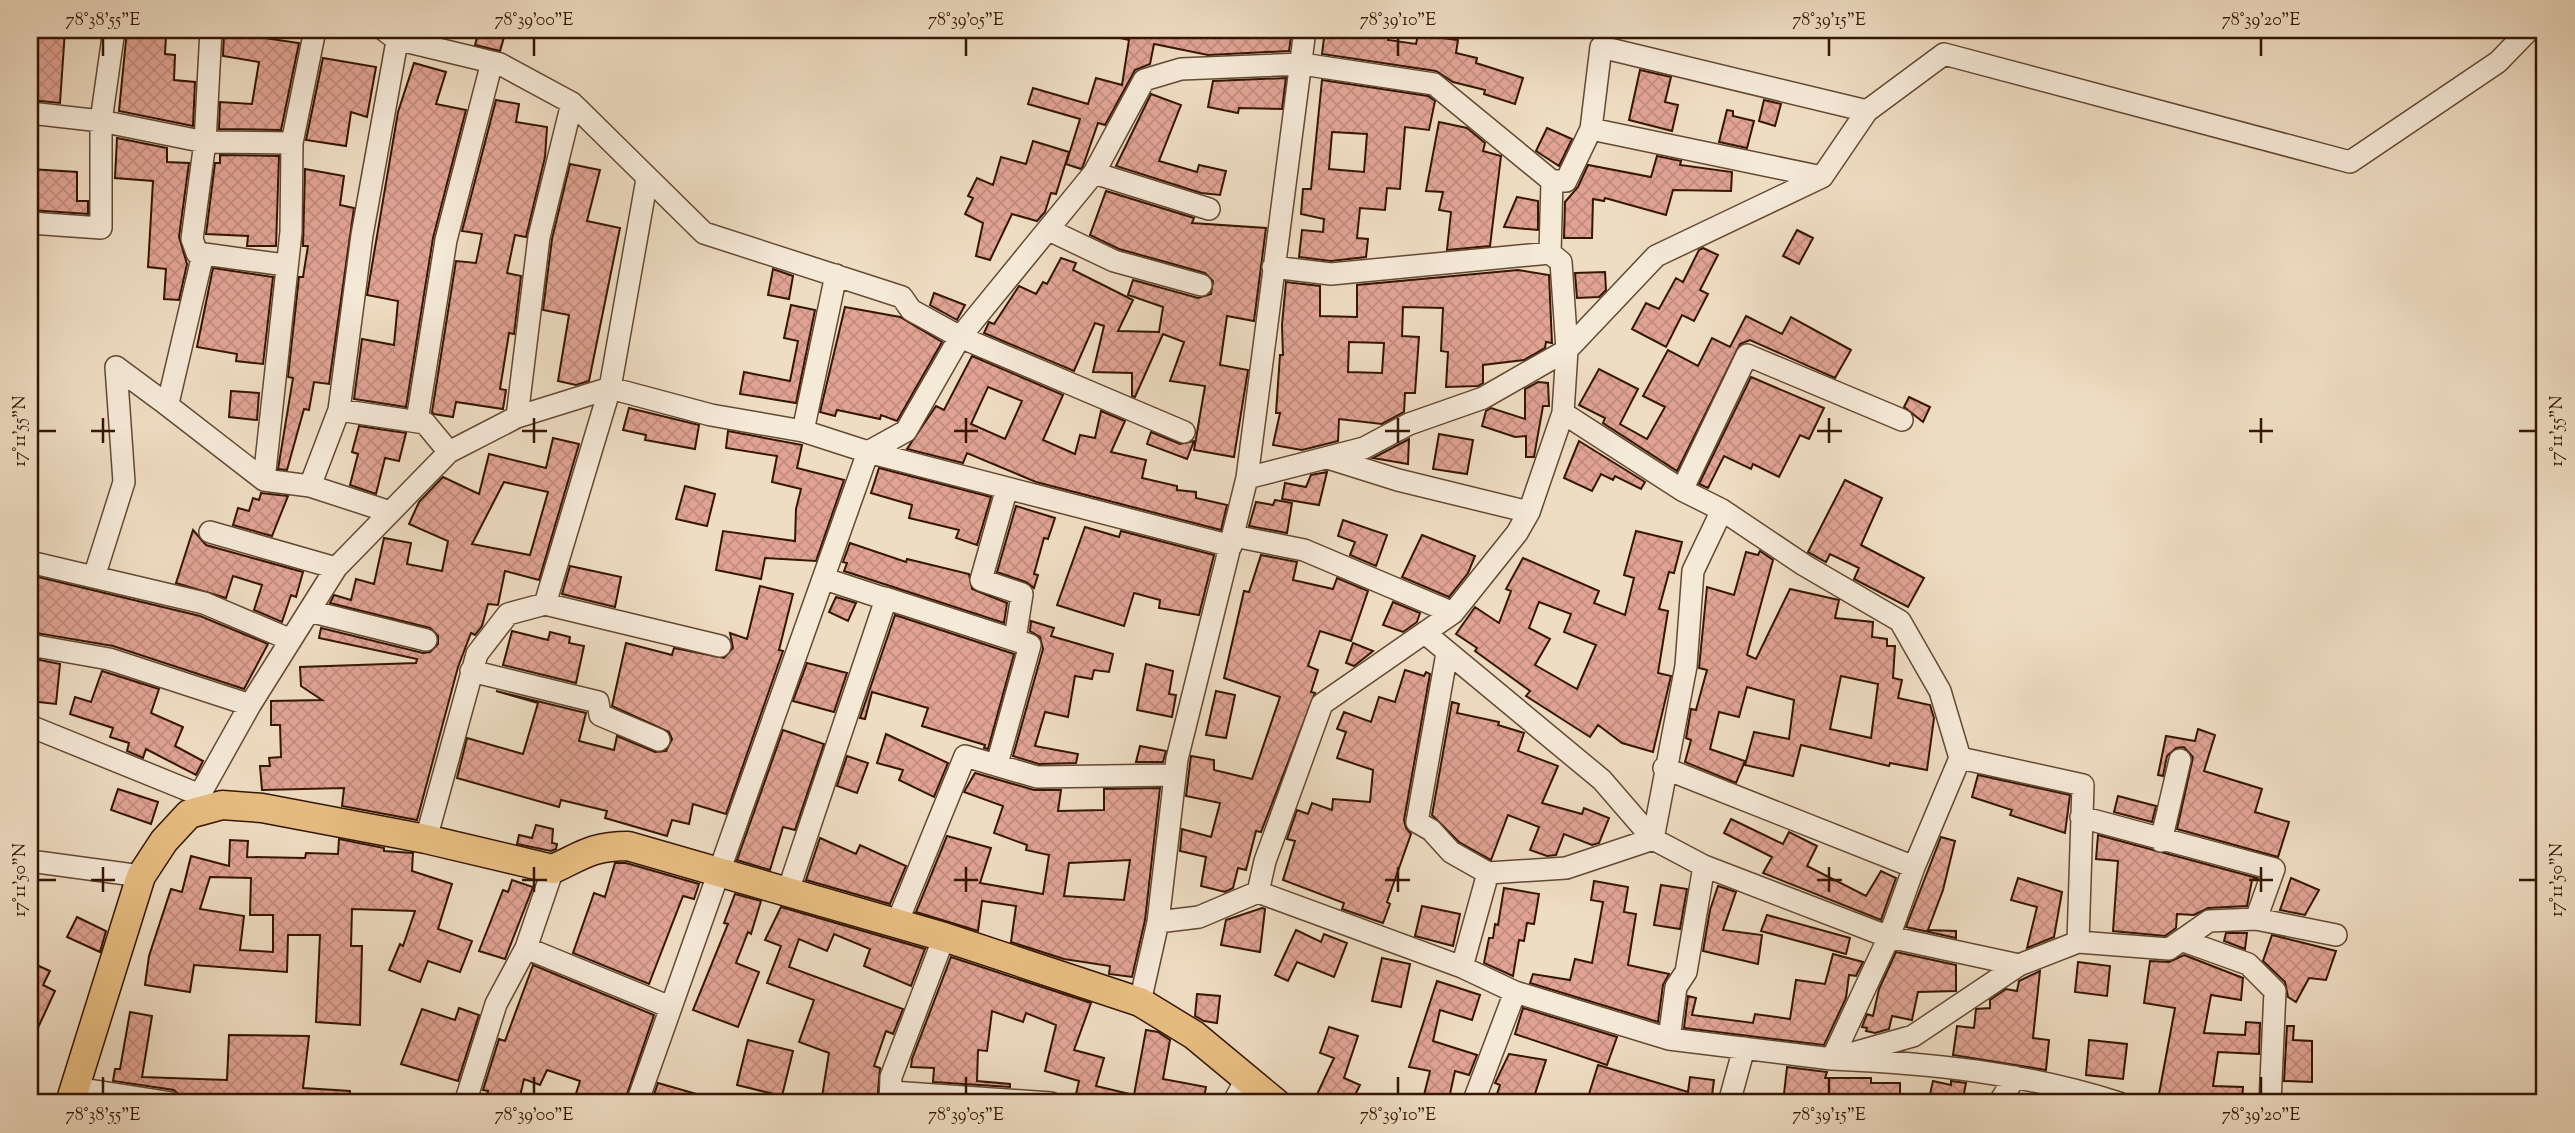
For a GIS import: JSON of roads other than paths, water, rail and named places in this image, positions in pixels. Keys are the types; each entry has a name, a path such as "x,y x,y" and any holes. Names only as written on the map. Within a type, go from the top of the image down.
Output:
{"main road":[{"path":"73,1095 141,876 164,841 194,805 222,805 262,808 426,839 553,869 583,851 604,845 628,845 944,937 1140,1002 1194,1035 1276,1103"}],"street":[{"path":"30,223 101,228 101,121 114,30"},
{"path":"197,253 192,239 205,142 211,30"},
{"path":"264,480 285,265 291,232 292,143 315,30"},
{"path":"1140,1002 1158,922 1175,775 1247,478 1305,30"},
{"path":"1247,478 1364,448 1409,424 1483,398 1567,349 1656,256 1822,177 1867,111 1944,54 2350,162 2498,62 2529,30"},
{"path":"310,486 339,410 393,33 500,64 572,103 704,233 902,296 911,310 960,337 1184,432"},
{"path":"637,1103 868,452 906,431 960,337 1094,173 1144,80 1181,69 1302,64 1434,84 1552,181 1566,181 1591,129 1601,47 1867,111"},
{"path":"449,452 425,423 417,421 446,240 492,62 500,64"},
{"path":"517,417 539,237 572,103"},
{"path":"30,113 101,121 205,142 292,143"},
{"path":"1591,129 1822,177"},
{"path":"1094,173 1209,209"},
{"path":"545,604 610,388 647,179"},
{"path":"1550,253 1552,181"},
{"path":"1049,230 1114,261 1201,285"},
{"path":"197,253 285,265"},
{"path":"162,401 168,402 203,254 197,253"},
{"path":"1258,892 1265,861 1322,704 1453,613 1517,533 1529,512 1563,413 1567,349 1561,262 1550,253 1331,274 1273,267"},
{"path":"803,431 836,275"},
{"path":"1682,489 1747,355 1902,420"},
{"path":"94,578 124,482 116,367 264,480 310,486 390,512"},
{"path":"30,726 194,805 250,705 335,568 449,452 517,417 610,388 711,415 803,431 868,452 1007,488 1232,541 1304,550 1453,613"},
{"path":"339,410 425,423"},
{"path":"1563,413 1682,489 1723,510 1804,565 1900,621 1940,691 1960,758 1914,867 1889,937 1832,1059"},
{"path":"1328,457 1398,481 1529,512"},
{"path":"1007,488 981,580 1022,594 1014,639"},
{"path":"1653,839 1664,768 1686,666 1693,571 1723,510"},
{"path":"210,531 335,568"},
{"path":"30,562 204,603 291,640"},
{"path":"825,579 1030,645 997,764"},
{"path":"788,891 885,598"},
{"path":"426,839 477,654 508,614 545,604 720,646"},
{"path":"309,611 426,640"},
{"path":"1426,634 1602,780 1653,839 1704,866 1889,937 2019,965"},
{"path":"30,645 109,659 250,705"},
{"path":"1447,653 1417,822 1431,830 1451,852 1488,873 1566,868 1653,839"},
{"path":"471,671 598,702 600,715 659,740"},
{"path":"897,923 965,756 1037,777 1175,775"},
{"path":"1960,758 2083,785 2078,942"},
{"path":"2161,841 2180,761"},
{"path":"1664,768 1914,867"},
{"path":"2081,817 2161,841 2274,869 2256,919"},
{"path":"30,861 141,876"},
{"path":"1669,1040 1676,987 1686,972 1704,866"},
{"path":"465,1103 496,1004 526,948 553,869"},
{"path":"1462,967 1488,873"},
{"path":"1158,922 1199,917 1258,892 1462,967 1515,992 1669,1040 1832,1059 1900,1062 2015,1077 2109,1102"},
{"path":"1832,1059 1913,1036 2019,965 2078,942 2169,949 2184,941 2208,921 2256,919 2336,935"},
{"path":"944,937 891,1077 891,1097 1051,1103"},
{"path":"2184,941 2248,964 2275,991 2270,1103"},
{"path":"526,948 670,1007"},
{"path":"1473,1103 1515,992"},
{"path":"1729,1103 1744,1048"},
{"path":"1999,1103 2015,1077"},
{"path":"1233,1103 1247,1078"},
{"path":"73,1095 172,1103"}]}
